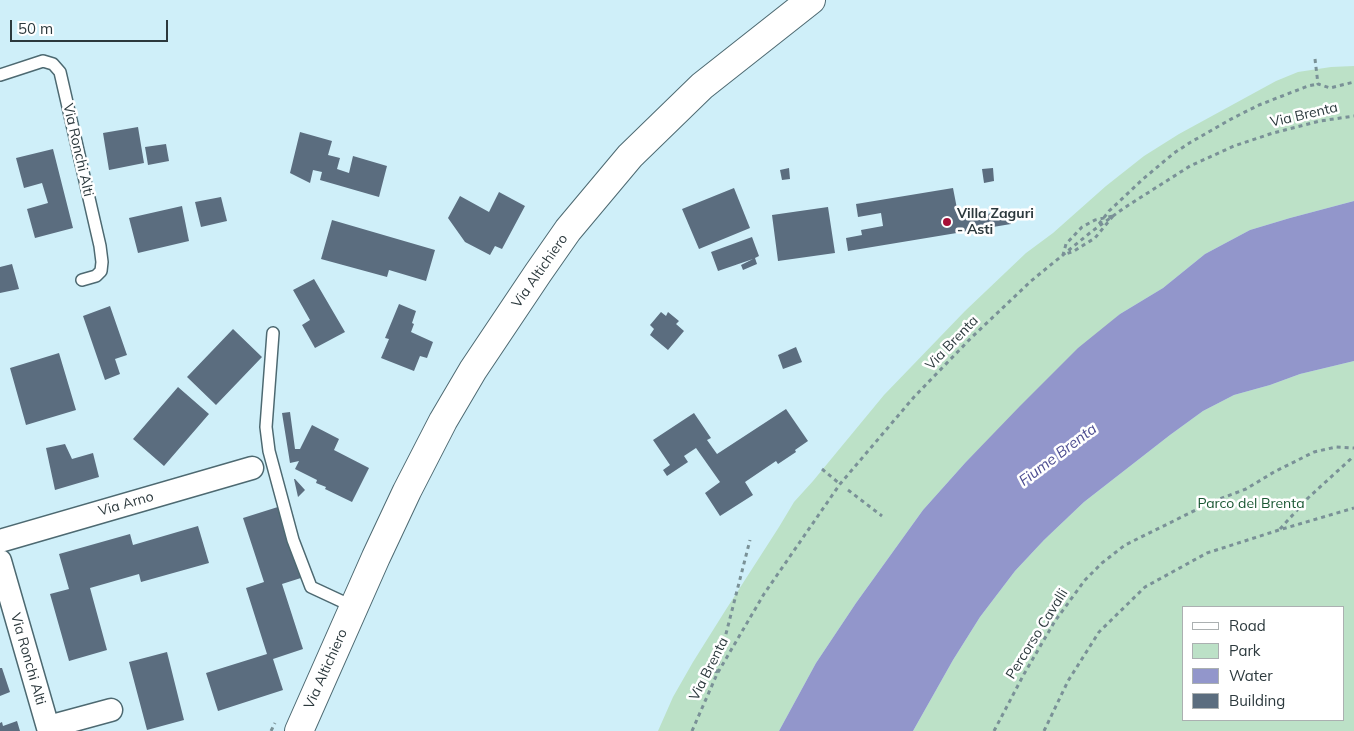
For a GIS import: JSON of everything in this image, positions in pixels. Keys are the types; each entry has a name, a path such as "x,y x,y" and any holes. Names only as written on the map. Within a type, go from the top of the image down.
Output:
{"street":[{"name":"Via Altichiero","path":"299,731 407,490 443,421 501,326 568,230 630,156 702,86 811,0"},
{"name":"Via Arno","path":"0,541 252,468"},
{"name":"Via Ronchi Alti","path":"0,561 49,729 111,710"}],"lane":[{"name":"Via Ronchi Alti","path":"0,75 43,61 52,64 60,72 100,246 102,262 102,271 96,276 82,280"},
{"path":"273,334 266,427 269,451 294,540 311,587 354,607"}],"path":[{"path":"1315,58 1318,84"},
{"path":"1096,228 1109,211 1143,178 1174,153 1233,118 1259,105 1308,86 1318,84 1330,88 1354,82"},
{"name":"Via Brenta","path":"692,731 715,680 764,594 840,484 914,397 971,338 1031,281 1112,216 1190,166 1234,146 1273,133 1320,121 1354,116"},
{"path":"1063,255 1074,251 1095,238 1112,216"},
{"path":"1063,255 1066,244 1082,227 1096,220 1112,216"},
{"name":"Percorso Cavalli","path":"994,731 1055,621 1085,580 1124,545 1214,501 1246,489 1274,472 1314,452 1336,447 1354,448"},
{"path":"1279,530 1308,498 1354,456"},
{"path":"822,469 840,484"},
{"path":"848,490 882,516"},
{"path":"1044,731 1068,681 1099,632 1145,587 1207,553 1354,508"},
{"path":"715,680 750,540"}],"green space":[{"path":"1354,66 1354,201 1250,230 1205,254 1163,288 1120,314 965,463 923,510 856,603 816,663 779,731 658,731 673,697 693,662 794,502 884,395 965,311 1026,253 1053,233 1106,186 1144,156 1179,134 1276,81 1298,72"},
{"name":"Parco del Brenta","path":"1354,361 1354,731 913,731 980,617 1015,571 1044,540 1084,502 1203,411 1234,395 1300,374"}],"water":[{"name":"Fiume Brenta","path":"1354,201 1354,361 1300,374 1234,395 1203,411 1084,502 1015,571 980,617 913,731 779,731 816,663 856,603 923,510 965,463 1078,348 1120,314 1163,288 1205,254 1250,230"}],"building":[{"path":"138,127 144,163 109,170 103,133"},
{"path":"300,132 332,141 328,155 340,158 337,169 349,173 353,156 387,166 379,197 320,180 322,172 313,170 310,183 290,173"},
{"path":"166,144 169,161 148,165 145,147"},
{"path":"53,149 73,228 35,238 27,209 48,203 42,183 24,188 16,158"},
{"path":"789,168 790,179 782,180 780,170"},
{"path":"993,168 994,181 984,183 982,169"},
{"path":"734,188 750,228 699,249 682,209"},
{"name":"Villa Zaguri - Asti","path":"953,188 959,219 1009,210 1011,224 848,251 846,238 862,235 861,230 883,226 881,213 858,217 856,204"},
{"path":"499,192 525,206 502,249 495,246 490,255 465,242 448,218 460,196 489,212"},
{"path":"221,197 227,221 201,227 195,202"},
{"path":"182,206 189,241 138,253 129,218"},
{"path":"828,207 835,253 778,261 772,215"},
{"path":"332,220 435,250 426,281 389,270 387,277 321,259"},
{"path":"752,237 759,256 755,258 757,264 743,270 741,265 753,259 718,271 711,252"},
{"path":"12,264 19,289 0,293 0,267"},
{"path":"314,279 345,332 315,348 302,325 310,320 293,290"},
{"path":"399,304 416,311 411,332 433,342 427,358 420,356 414,371 381,358 389,339 385,338"},
{"path":"110,306 127,355 115,359 120,374 105,380 83,316"},
{"path":"661,312 666,316 668,312 679,321 676,324 684,331 668,350 650,335 654,329 650,325"},
{"path":"233,329 262,357 216,405 187,377"},
{"path":"796,347 802,362 783,369 778,355"},
{"path":"59,353 76,410 26,425 10,368"},
{"path":"178,387 209,414 164,466 133,439"},
{"path":"786,409 808,441 778,464 776,461 745,482 753,495 720,516 705,493 720,482 696,448 684,456 688,462 667,476 663,470 670,465 653,440 694,413 711,438 707,440 717,454"},
{"path":"290,412 295,449 300,449 312,425 339,439 334,450 369,468 352,502 325,489 326,487 316,483 317,480 295,469 299,461 290,463 282,413"},
{"path":"65,444 72,459 93,453 99,477 55,490 46,448"},
{"path":"294,479 305,490 298,497"},
{"path":"281,506 304,577 282,584 303,649 273,659 283,690 218,711 206,673 267,654 246,588 264,582 243,518"},
{"path":"198,526 209,563 141,582 139,574 90,588 107,650 69,661 50,594 69,589 59,554 130,534 133,545"},
{"path":"167,652 184,720 147,730 129,662"},
{"path":"0,668 2,668 10,692 0,696"},
{"path":"17,721 20,731 0,731 0,723 2,722 3,726"}],"place":[{"name":"Villa Zaguri - Asti","path":"947,222"}]}
